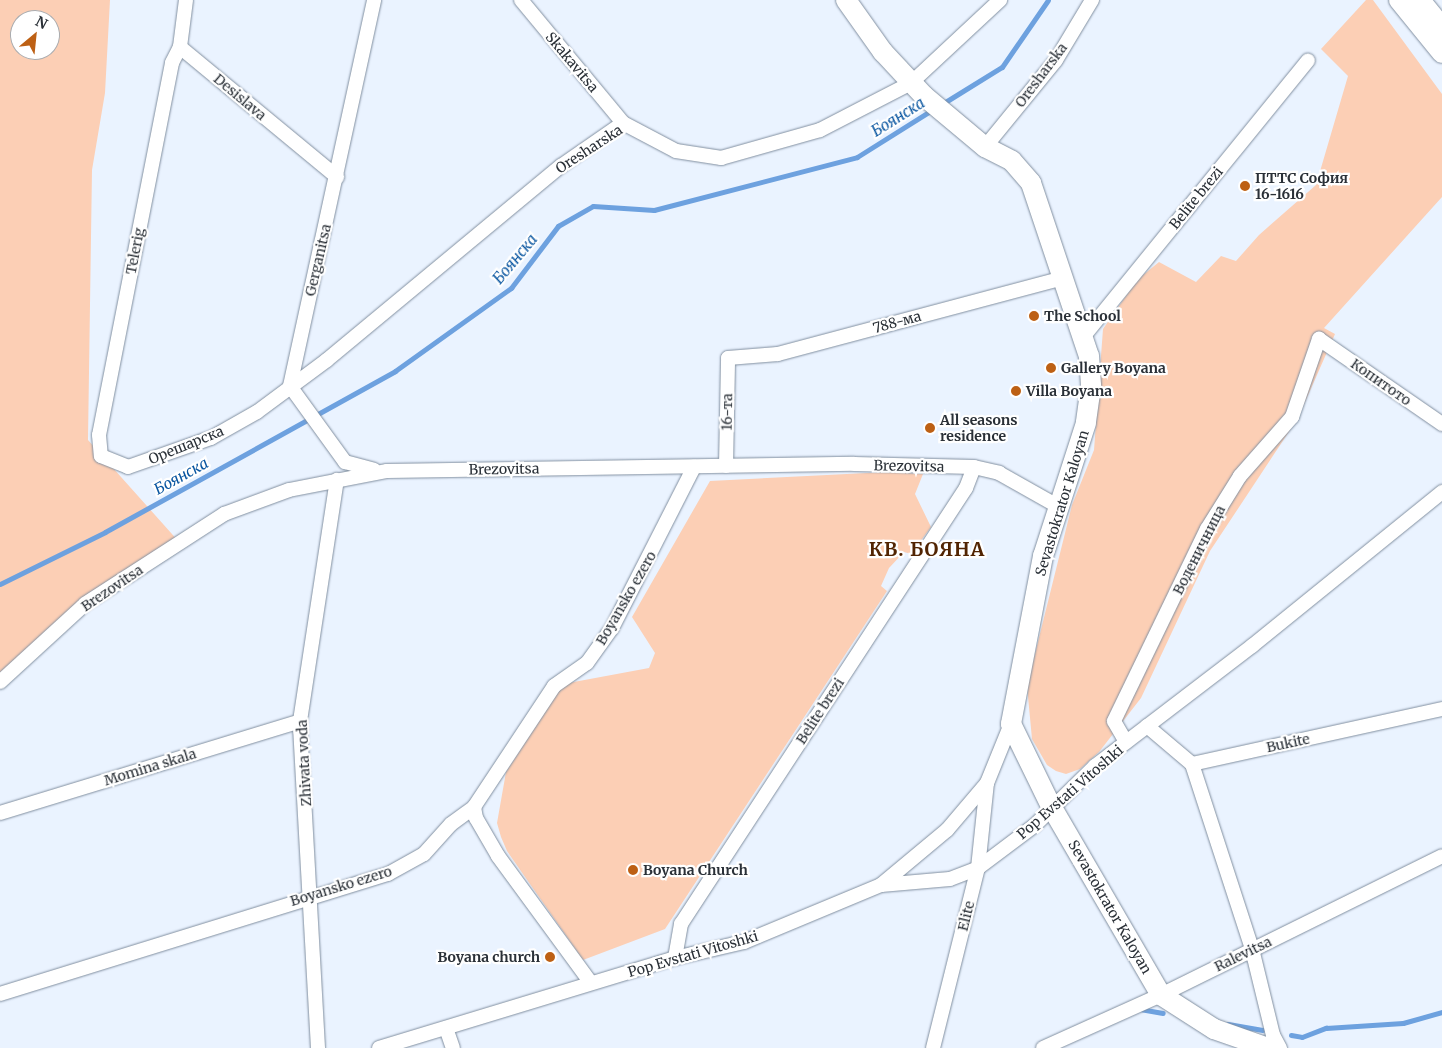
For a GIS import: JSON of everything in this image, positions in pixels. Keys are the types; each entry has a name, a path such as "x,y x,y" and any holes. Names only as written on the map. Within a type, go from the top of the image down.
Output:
{"main road":[{"name":"Sevastokrator Kaloyan","path":"846,0 883,52 917,89 985,147 1012,161 1031,183 1084,336 1091,371 1090,404 1061,508 1044,556 1012,724 1051,806 1161,994 1214,1028 1268,1048"},
{"path":"1399,0 1442,53"},
{"path":"1420,0 1442,27"}],"street":[{"path":"180,47 186,0"},
{"name":"Gerganitsa","path":"290,386 374,0"},
{"name":"Skakavitsa","path":"521,0 623,123"},
{"name":"Oresharska","path":"290,386 327,360 561,166 623,123 676,151 721,158 820,130 917,89 1000,0"},
{"name":"Oresharska","path":"985,147 1056,60 1092,0"},
{"name":"Desislava","path":"180,47 337,177"},
{"name":"Telerig","path":"101,456 99,435 172,63 180,47"},
{"name":"Belite brezi","path":"1084,336 1308,60"},
{"name":"788-ма","path":"728,358 778,354 1064,278"},
{"name":"Копитото","path":"1319,339 1442,424"},
{"name":"Воденичница","path":"1126,742 1114,721 1207,529 1240,476 1292,417 1319,339"},
{"name":"16-та","path":"726,466 728,358"},
{"path":"290,386 332,441 345,462 365,469 387,471"},
{"name":"Орешарска","path":"101,456 128,467 211,438 257,412 290,386"},
{"name":"Brezovitsa","path":"0,682 85,604 224,514 289,490 387,471 694,466 974,467 998,473 1061,508"},
{"name":"Boyansko ezero","path":"0,994 311,895 388,874 424,854 451,824 474,807 554,686 587,663 612,628 694,466"},
{"name":"Belite brezi","path":"675,958 681,924 966,488 974,467"},
{"name":"Zhivata voda","path":"318,1048 300,721 337,480"},
{"name":"Pop Evstati Vitoshki","path":"379,1048 675,958 744,942 880,885 950,879 978,868 1034,826 1051,806 1126,742 1442,492"},
{"name":"Bukite","path":"1192,764 1442,709"},
{"name":"Momina skala","path":"0,813 300,721"},
{"path":"880,885 947,830 987,783 1012,724"},
{"path":"1148,726 1192,764 1252,949 1273,1035 1280,1048"},
{"name":"Elite","path":"933,1048 978,868 987,783"},
{"path":"474,807 476,818 498,856 591,983"},
{"name":"Ralevitsa","path":"1043,1048 1161,994 1442,856"},
{"path":"446,1028 453,1048"}],"shaded area":[{"path":"0,0 110,0 105,93 92,170 88,440 180,543 85,604 0,682"},
{"path":"1366,0 1373,0 1442,94 1442,197 1324,328 1335,334 1298,418 1210,551 1141,698 1099,752 1080,769 1066,774 1056,771 1047,765 1032,739 1027,686 1072,505 1094,450 1103,329 1137,280 1159,262 1196,282 1221,256 1236,261 1259,235 1316,185 1348,76 1321,49"},
{"path":"887,472 923,474 915,494 931,527 911,554 904,552 889,568 881,586 887,591 665,929 583,960 507,851 501,837 497,823 506,772 563,684 649,668 655,653 632,617 710,481"}],"waterway":[{"name":"Боянска","path":"942,104 1002,67 1048,0"},
{"name":"Боянска","path":"0,584 105,532 395,371 511,288 558,226 593,206 654,210 857,157 932,110"},
{"path":"1140,1009 1163,1013"},
{"path":"1291,1035 1302,1037 1326,1028 1403,1023 1442,1012"},
{"path":"1228,1024 1262,1030"}],"place":[{"name":"ПТТС София 16-1616","path":"1245,186"},
{"name":"The School","path":"1034,316"},
{"name":"Gallery Boyana","path":"1051,368"},
{"name":"Villa Boyana","path":"1016,391"},
{"name":"All seasons residence","path":"930,428"},
{"name":"Boyana Church","path":"633,870"},
{"name":"Boyana church","path":"550,957"}],"district":[{"name":"КВ. БОЯНА","path":"927,550"}]}
